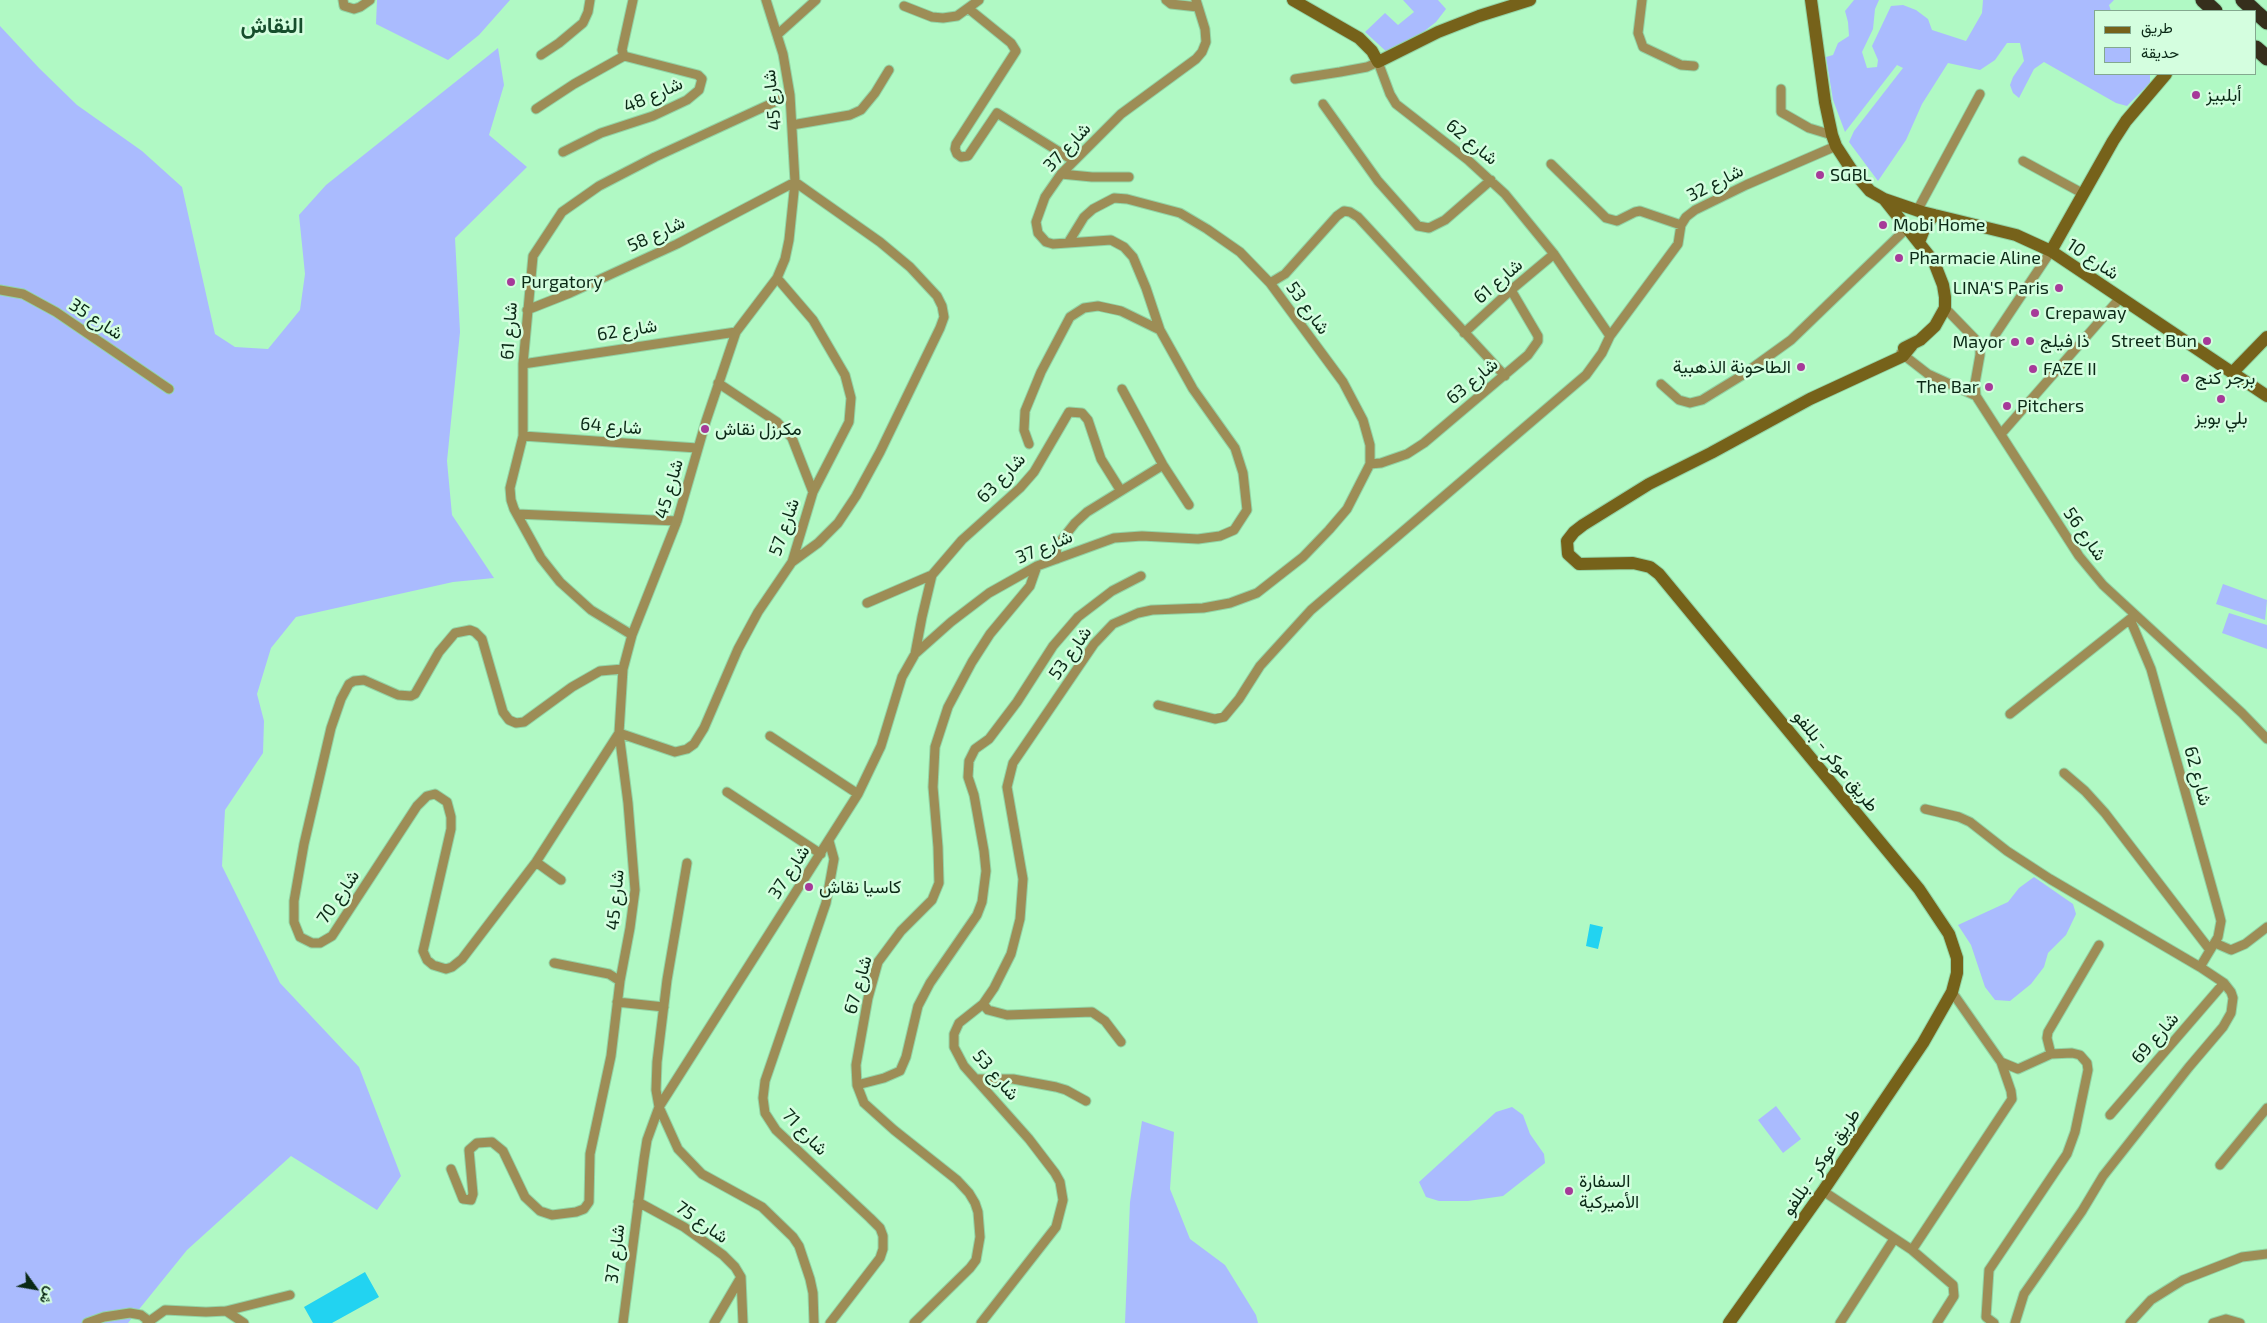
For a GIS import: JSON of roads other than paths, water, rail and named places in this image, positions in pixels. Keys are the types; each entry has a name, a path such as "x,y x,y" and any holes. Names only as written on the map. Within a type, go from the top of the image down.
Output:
{"highway":[{"path":"2203,0 2214,10"},
{"path":"2243,0 2253,10"},
{"path":"2257,14 2267,22"},
{"path":"2257,49 2267,58"}],"street":[{"path":"344,0 344,6 354,9 360,8 370,0"},
{"path":"541,55 583,23 588,12 590,0"},
{"path":"536,109 624,56 622,50 632,0"},
{"name":"شارع 45","path":"450,1169 463,1199 471,1200 474,1194 469,1150 477,1143 492,1142 503,1151 525,1197 535,1208 545,1214 552,1215 584,1209 589,1202 590,1154 610,1056 620,981 630,928 635,880 619,733 623,669 632,635 677,521 697,448 736,332 777,278 785,259 789,240 795,182 790,95 783,54 766,0"},
{"path":"777,35 816,0"},
{"path":"904,6 932,17 943,18 957,16 979,0"},
{"path":"1166,0 1171,4 1197,4"},
{"name":"شارع 62","path":"1293,0 1359,38 1372,51 1396,104 1491,180 1505,194 1554,254 1610,336"},
{"path":"1295,79 1367,67 1438,32 1479,16 1530,0"},
{"path":"1642,0 1638,33 1643,47 1681,64 1694,66"},
{"path":"1810,0 1825,102 1834,140 1862,184 1884,199 1924,213 2016,235 2051,251 1995,335"},
{"name":"شارع 37","path":"623,1323 638,1202 648,1140 659,1107 858,794 882,746 902,677 916,654 951,622 989,592 1037,566 1114,538 1142,536 1198,539 1220,536 1234,530 1248,510 1243,473 1235,448 1193,388 1160,330 1133,257 1124,247 1111,240 1068,243 1046,242 1038,233 1036,222 1045,197 1061,174 1121,114 1196,59 1202,52 1206,42 1197,4"},
{"path":"969,9 1011,43 1016,51 956,144 957,154 962,157 968,156 997,113 1074,161"},
{"name":"شارع 48","path":"563,152 601,133 653,116 687,100 699,90 702,79 698,75 624,56"},
{"path":"792,125 850,115 861,110 876,92 889,70"},
{"name":"شارع 10","path":"2165,75 2126,121 2082,193 2051,251 2267,396"},
{"path":"1781,89 1781,112 1808,128 1834,140"},
{"path":"1661,384 1682,402 1698,402 1741,376 1791,340 1909,230 1924,213 1980,94"},
{"name":"شارع 61","path":"632,635 591,610 560,582 541,558 511,500 510,488 523,436 523,364 532,256 562,212 599,186 655,157 790,95"},
{"path":"1323,104 1378,181 1418,226 1429,228 1445,220 1491,180"},
{"name":"شارع 32","path":"1158,705 1215,719 1224,717 1240,699 1260,666 1296,624 1586,375 1602,352 1610,336 1678,244 1681,225 1686,217 1695,210 1797,162 1834,140"},
{"path":"2023,161 2082,193"},
{"path":"1551,164 1606,218 1619,221 1640,211 1681,225"},
{"path":"1061,174 1092,177 1128,177"},
{"path":"792,562 825,536 838,522 856,496 880,452 944,317 942,306 937,296 910,267 880,242 795,182"},
{"name":"شارع 58","path":"527,310 677,244 795,182"},
{"name":"شارع 53","path":"981,1323 1056,1228 1063,1200 1060,1182 1055,1173 1029,1139 957,1055 953,1040 955,1029 962,1019 983,1004 994,988 1011,954 1020,918 1023,879 1007,787 1013,764 1094,644 1112,624 1138,612 1203,608 1230,603 1257,593 1303,557 1329,530 1347,509 1370,464 1370,445 1363,420 1343,382 1270,283 1240,252 1208,229 1180,213 1127,199 1114,198 1093,209 1084,217 1068,243"},
{"path":"1884,199 1930,256 1939,273 1945,297 1945,308 1977,341 1980,347 1975,383 1976,396 1928,374 1901,353"},
{"path":"1270,283 1285,274 1337,216 1344,211 1348,211 1358,217 1505,376"},
{"path":"1919,242 1925,228 1924,213"},
{"name":"شارع 61","path":"1464,333 1554,254"},
{"name":"شارع 57","path":"619,733 675,752 687,749 694,744 704,728 738,649 758,612 792,562 813,492 849,422 851,398 845,374 813,320 777,278"},
{"name":"شارع 35","path":"0,290 23,294 56,312 169,389"},
{"name":"شارع 63","path":"1370,464 1381,463 1407,454 1424,443 1528,355 1538,341 1536,329 1511,290"},
{"path":"2001,434 2120,298"},
{"path":"1029,444 1024,430 1025,411 1041,372 1070,317 1084,308 1098,306 1122,311 1160,330"},
{"name":"طريق عوكر - بللفو","path":"1730,1323 1823,1191 1923,1043 1952,992 1957,973 1956,950 1949,934 1918,889 1659,574 1650,568 1633,563 1583,565 1572,560 1567,552 1566,544 1570,536 1583,525 1650,484 1901,353 1935,326 1945,308"},
{"name":"شارع 62","path":"523,364 736,332"},
{"path":"2232,373 2267,336"},
{"path":"718,383 777,422 792,438 813,492"},
{"path":"1122,388 1163,465 1189,505"},
{"name":"شارع 56","path":"1976,396 2079,556 2093,574 2133,617 2242,713 2267,739"},
{"name":"شارع 63","path":"916,654 932,575 962,540 1020,488 1034,472 1069,412 1078,411 1088,420 1101,458 1121,491"},
{"name":"شارع 64","path":"523,436 697,448"},
{"path":"1057,558 1056,547 1075,523 1087,512 1163,465"},
{"path":"517,514 677,521"},
{"name":"شارع 67","path":"914,1323 976,1260 980,1237 976,1203 957,1180 894,1130 864,1103 857,1084 856,1065 868,998 876,967 890,944 932,900 938,883 938,847 933,787 935,747 948,707 972,662 990,634 1030,586 1037,566"},
{"path":"867,602 932,575"},
{"path":"857,1084 884,1078 900,1071 906,1057 918,1006 930,983 977,915 982,902 986,871 984,851 974,795 968,778 969,761 975,750 989,739 1017,702 1053,646 1078,617 1112,591 1141,576"},
{"path":"2010,714 2133,617"},
{"name":"شارع 62","path":"2133,617 2151,669 2219,913 2220,931 2212,947"},
{"name":"شارع 70","path":"619,733 536,862 457,964 446,969 433,965 424,955 423,946 448,847 451,818 445,799 438,795 430,795 418,806 332,936 320,943 312,943 300,937 294,922 294,901 304,844 331,728 341,698 349,684 354,681 364,680 398,695 411,696 418,689 439,652 455,633 470,630 482,639 503,712 509,720 516,723 524,722 572,687 600,671 623,669"},
{"path":"770,736 858,794"},
{"path":"2064,773 2085,791 2105,813 2212,947 2231,950 2245,944 2267,927"},
{"path":"727,792 821,854"},
{"path":"1925,809 1959,817 1970,822 2007,851 2050,880 2200,967 2224,983 2231,992 2233,1006 2223,1027 2112,1163 2082,1212 2024,1294 2016,1323"},
{"name":"شارع 71","path":"829,841 834,859 826,903 766,1081 763,1098 765,1113 776,1130 864,1212 880,1228 883,1236 883,1249 880,1258 830,1323"},
{"path":"536,862 561,880"},
{"path":"687,863 664,1007 656,1079 659,1107 678,1149 702,1174 762,1207 793,1236 799,1246 810,1279 813,1293 814,1323"},
{"path":"2051,1054 2047,1038 2048,1032 2099,945"},
{"path":"2200,967 2212,947"},
{"path":"554,963 609,974 620,981"},
{"name":"شارع 69","path":"2110,1115 2224,983"},
{"path":"1912,1250 2010,1103 2012,1094 2001,1062 1952,992"},
{"path":"617,1002 664,1007"},
{"path":"983,1004 988,1010 1007,1015 1092,1012 1105,1021 1120,1042"},
{"path":"1994,1323 1986,1317 1990,1270 2030,1207 2067,1154 2075,1132 2088,1075 2087,1063 2080,1054 2062,1052 2051,1054 2018,1069 2001,1062"},
{"path":"976,1079 1013,1079 1056,1087 1086,1100"},
{"path":"2220,1164 2267,1108"},
{"path":"1823,1191 1912,1250 1955,1288 1953,1299 1937,1323"},
{"name":"شارع 75","path":"638,1202 662,1213 703,1240 723,1255 741,1277"},
{"path":"1840,1323 1894,1239"},
{"path":"2130,1323 2151,1300 2183,1280 2242,1257 2267,1254"},
{"path":"714,1323 741,1277"},
{"path":"741,1277 743,1323"},
{"path":"86,1323 104,1317 130,1313 141,1315 148,1322 165,1310 226,1311 290,1295"},
{"path":"226,1311 244,1323"},
{"path":"2213,1323 2226,1319 2240,1323"}],"place":[{"name":"أبلبيز","path":"2196,95"},
{"name":"SGBL","path":"1820,175"},
{"name":"Mobi Home","path":"1883,225"},
{"name":"Pharmacie Aline","path":"1899,258"},
{"name":"Purgatory","path":"511,282"},
{"name":"LINA'S Paris","path":"2059,288"},
{"name":"Crepaway","path":"2035,313"},
{"name":"ذا فيلج","path":"2030,341"},
{"name":"Street Bun","path":"2207,341"},
{"name":"Mayor","path":"2015,342"},
{"name":"الطاحونة الذهبية","path":"1801,367"},
{"name":"FAZE II","path":"2033,369"},
{"name":"برجر كنج","path":"2185,378"},
{"name":"The Bar","path":"1989,387"},
{"name":"بلي بويز","path":"2221,399"},
{"name":"Pitchers","path":"2007,406"},
{"name":"مكرزل نقاش","path":"705,429"},
{"name":"كاسيا نقاش","path":"809,887"},
{"name":"السفارة الأميركية","path":"1569,1191"}],"district":[{"name":"النقاش","path":"272,26"}]}
